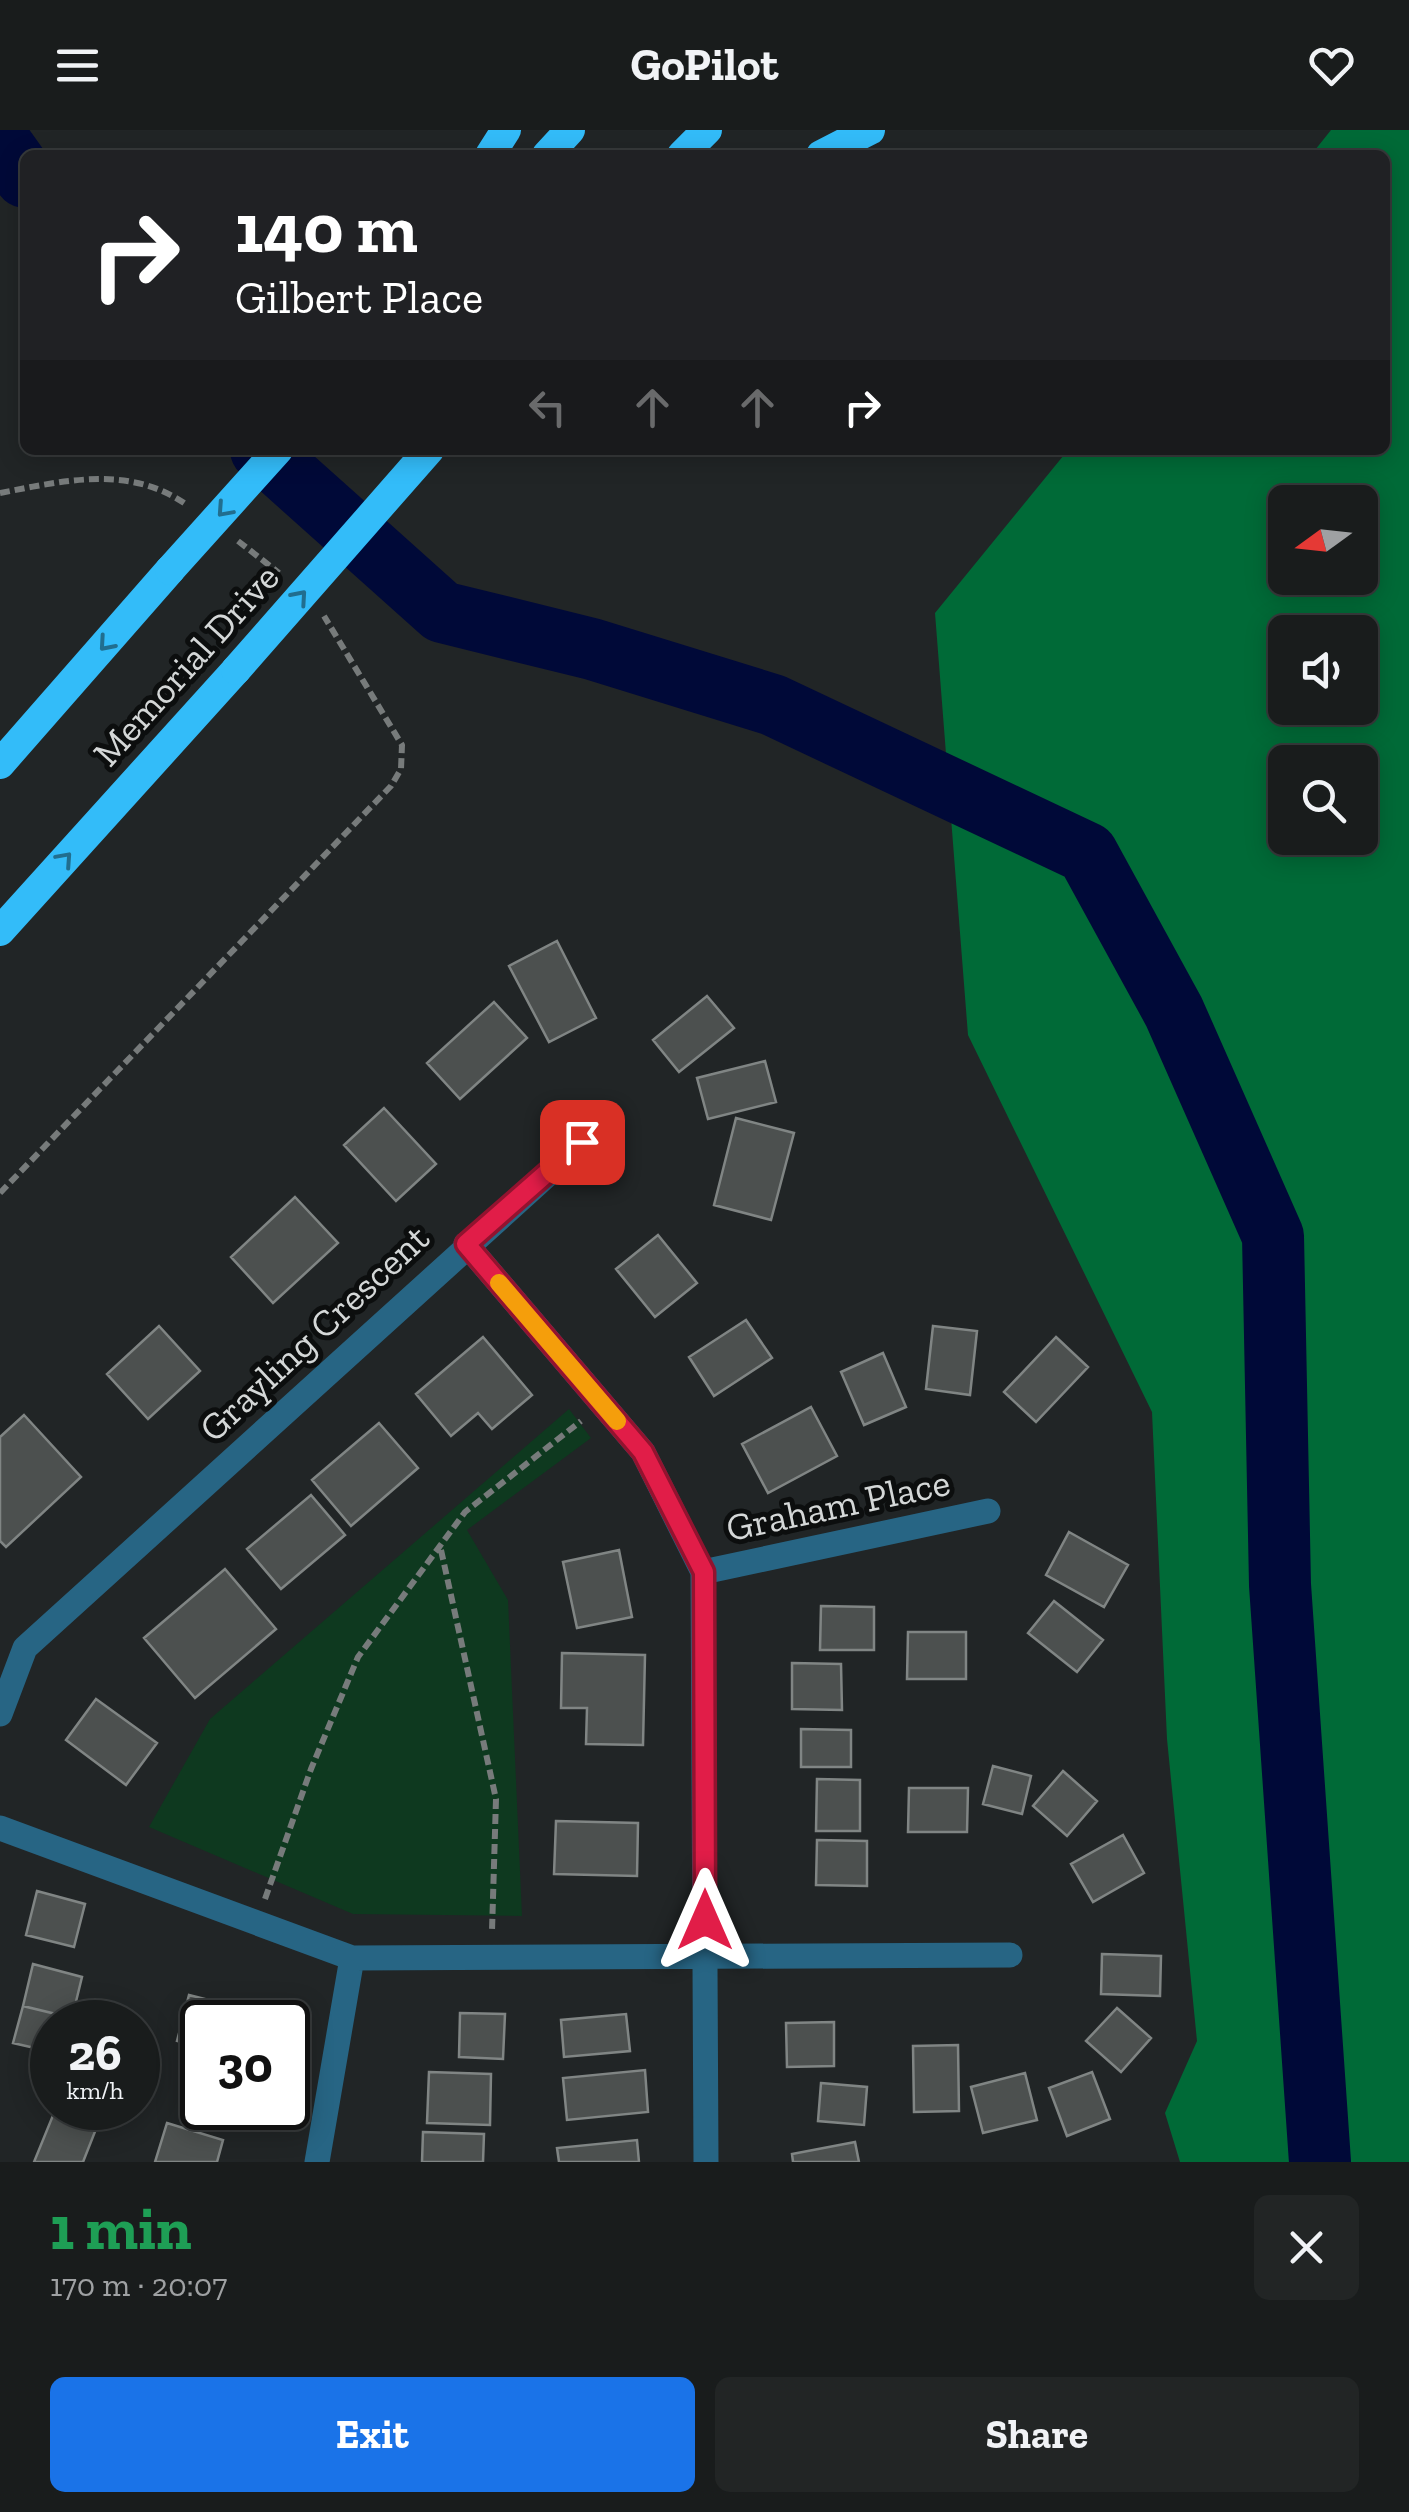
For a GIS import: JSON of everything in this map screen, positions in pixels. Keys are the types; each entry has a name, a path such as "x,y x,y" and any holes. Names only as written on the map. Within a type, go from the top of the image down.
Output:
{"highway":[{"path":"552,150 570,130"},
{"path":"687,150 708,130"},
{"path":"831,150 870,130"},
{"name":"Memorial Drive","path":"0,764 274,455"},
{"name":"Memorial Drive","path":"0,931 425,455"}],"street":[{"path":"466,1244 611,1117"},
{"name":"Grayling Crescent","path":"0,1714 26,1648 466,1244 643,1452 704,1572 706,2162"},
{"name":"Graham Place","path":"704,1572 988,1510"},
{"path":"0,1828 352,1958 1010,1955"},
{"path":"317,2162 352,1958"}],"path":[{"path":"0,493 101,476 147,486 195,511"},
{"path":"224,532 293,584"},
{"path":"0,1193 378,800 402,769 402,745 317,605"},
{"path":"257,1921 311,1768 358,1656 465,1512 602,1404"},
{"path":"441,1548 496,1798 490,1958"}],"green space":[{"path":"1331,130 1409,130 1409,2162 1180,2162 1165,2113 1197,2041 1167,1739 1152,1412 968,1035 935,613 1064,455 1390,455 1390,150 1315,150"},
{"path":"569,1409 591,1438 467,1530 508,1600 522,1916 353,1914 149,1827 210,1719"}],"building":[{"path":"557,941 596,1018 549,1042 509,966"},
{"path":"707,996 734,1028 679,1072 653,1040"},
{"path":"494,1002 527,1038 460,1099 427,1063"},
{"path":"765,1061 776,1102 708,1119 697,1078"},
{"path":"384,1108 436,1164 396,1201 344,1145"},
{"path":"736,1118 794,1133 771,1220 714,1205"},
{"path":"295,1197 338,1243 273,1303 231,1257"},
{"path":"658,1235 697,1283 655,1317 616,1269"},
{"path":"746,1320 772,1358 714,1396 689,1357"},
{"path":"159,1326 200,1371 148,1419 107,1374"},
{"path":"933,1326 977,1331 970,1395 926,1389"},
{"path":"483,1337 532,1395 492,1429 478,1413 451,1436 416,1394"},
{"path":"1056,1337 1088,1367 1036,1422 1004,1392"},
{"path":"883,1353 906,1407 864,1425 841,1372"},
{"path":"811,1407 837,1456 768,1493 742,1444"},
{"path":"24,1415 81,1477 6,1547 0,1541 0,1437"},
{"path":"379,1423 418,1468 351,1526 312,1480"},
{"path":"311,1495 345,1535 281,1589 247,1549"},
{"path":"1069,1532 1128,1565 1104,1607 1046,1575"},
{"path":"619,1550 632,1617 577,1628 563,1562"},
{"path":"225,1569 276,1629 195,1698 144,1638"},
{"path":"1054,1601 1103,1640 1077,1672 1028,1633"},
{"path":"821,1606 874,1607 874,1650 820,1650"},
{"path":"908,1632 966,1632 966,1679 907,1679"},
{"path":"562,1653 645,1655 643,1745 586,1744 587,1708 561,1708"},
{"path":"792,1663 841,1664 842,1710 792,1709"},
{"path":"96,1699 157,1743 126,1785 66,1740"},
{"path":"801,1729 851,1730 851,1767 801,1767"},
{"path":"993,1766 1031,1776 1022,1814 983,1804"},
{"path":"1063,1771 1097,1801 1067,1836 1033,1806"},
{"path":"817,1779 860,1780 860,1831 816,1831"},
{"path":"909,1788 968,1788 967,1832 908,1832"},
{"path":"556,1821 638,1823 637,1876 554,1874"},
{"path":"1123,1835 1144,1873 1093,1902 1071,1864"},
{"path":"817,1840 867,1841 867,1886 816,1885"},
{"path":"37,1891 85,1904 74,1947 26,1935"},
{"path":"1102,1954 1161,1956 1160,1996 1101,1994"},
{"path":"33,1964 82,1977 76,2000 30,2000 30,2008 23,2006"},
{"path":"23,2006 30,2008 30,2047 13,2043"},
{"path":"1117,2008 1151,2038 1121,2072 1086,2041"},
{"path":"460,2013 505,2014 503,2059 459,2057"},
{"path":"626,2014 630,2051 564,2057 561,2020"},
{"path":"834,2022 834,2066 787,2067 786,2023"},
{"path":"958,2045 959,2111 914,2112 913,2046"},
{"path":"645,2070 648,2112 567,2120 563,2078"},
{"path":"429,2072 491,2074 490,2125 427,2123"},
{"path":"1092,2072 1110,2119 1067,2136 1049,2088"},
{"path":"1025,2073 1037,2120 983,2133 971,2087"},
{"path":"821,2083 867,2087 864,2125 818,2121"},
{"path":"167,2123 223,2140 217,2162 155,2162"},
{"path":"47,2130 96,2130 83,2162 34,2162"},
{"path":"423,2132 484,2134 483,2162 422,2162"},
{"path":"637,2140 639,2162 559,2162 557,2148"},
{"path":"855,2142 859,2162 793,2162 792,2154"}],"waterway":[{"path":"0,142 20,170"},
{"path":"267,455 442,612 592,649 773,705 1087,853 1174,1012 1273,1236 1280,1585 1320,2162"}],"slow traffic":[{"path":"499,1283 617,1421"}],"route":[{"path":"582,1142 466,1244 643,1452 704,1572 705,1920"}]}
